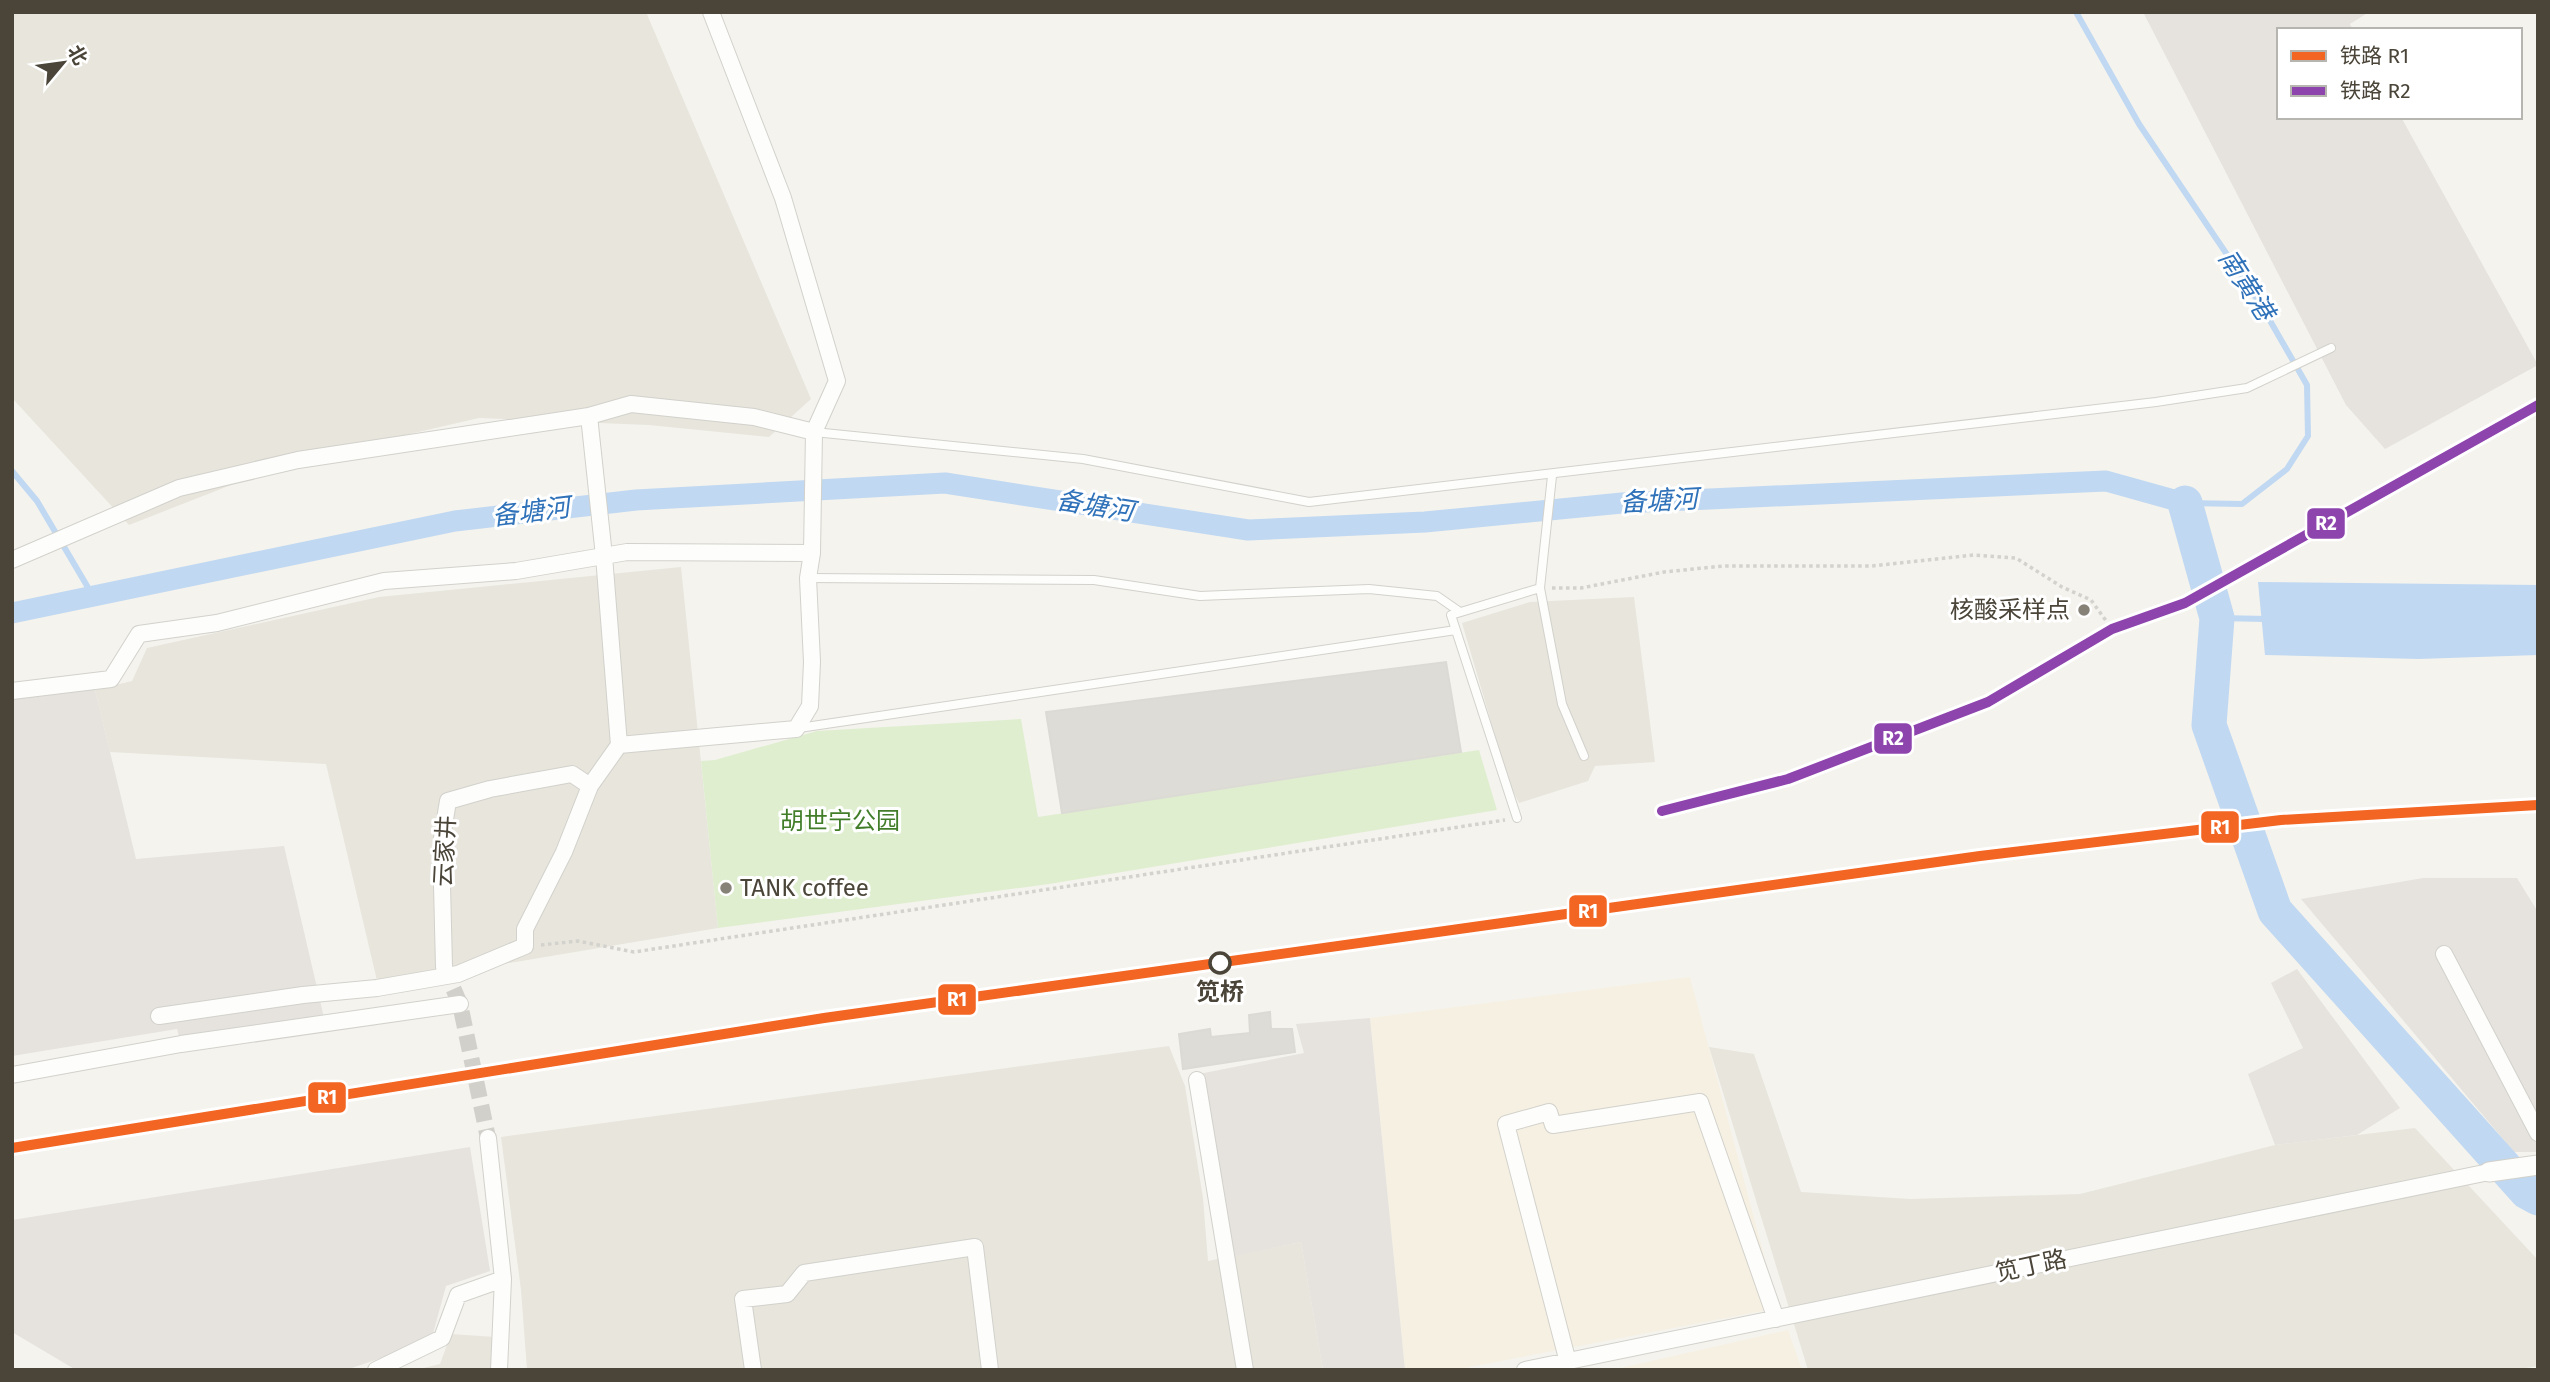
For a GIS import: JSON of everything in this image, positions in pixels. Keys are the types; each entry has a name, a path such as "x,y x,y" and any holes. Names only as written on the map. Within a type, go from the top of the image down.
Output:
{"street":[{"path":"619,745 796,729 810,705 812,662 808,579 812,553 815,437 837,381 783,198 711,12"},
{"path":"12,560 179,488 298,460 589,416 631,404 754,417 815,437"},
{"path":"159,1016 303,995 377,988 458,974 525,947 525,929 564,852 590,786 619,745 604,556 589,416"},
{"path":"12,691 111,679 139,634 217,623 384,581 516,571 627,552 812,553"},
{"name":"云家井","path":"444,967 441,844 448,801 490,789 572,774 590,786"},
{"path":"2444,954 2538,1132"},
{"path":"12,1075 181,1044 460,1004"},
{"path":"1196,1080 1245,1370"},
{"path":"1568,1366 1506,1124 1549,1112 1553,1125 1700,1102 1776,1319"},
{"path":"488,1138 503,1279 499,1370"},
{"name":"笕丁路","path":"1525,1370 1568,1366 1776,1319 2530,1165"},
{"path":"753,1370 743,1299 787,1294 804,1273 975,1248 990,1370"},
{"path":"376,1370 442,1338 458,1295 503,1279"}],"lane":[{"path":"815,437 1083,459 1309,502 1552,476 2156,402 2247,388 2330,348"},
{"path":"1552,476 1539,588 1562,704 1584,756"},
{"path":"808,579 1094,580 1200,596 1369,590 1437,596 1460,612"},
{"path":"1517,818 1451,615 1539,588"},
{"path":"796,729 1456,630"}],"path":[{"path":"1539,588 1581,588 1664,572 1723,566 1872,566 1974,555 2016,558 2062,587 2091,600 2112,629"},
{"path":"525,947 578,941 634,952 1517,818"}],"shaded area":[{"path":"12,12 646,12 811,399 769,437 649,425 479,418 292,461 129,525 12,398"},
{"path":"2143,12 2369,12 2350,24 2352,28 2277,28 2277,119 2402,119 2538,365 2385,449 2346,405"},
{"path":"681,567 718,928 378,985 326,764 110,752 95,690 132,681 147,648 379,597"},
{"path":"1634,597 1655,762 1595,766 1588,781 1519,803 1509,783 1462,623 1530,602"},
{"path":"12,690 95,690 136,859 284,846 325,1022 181,1044 177,1029 12,1056"},
{"path":"2423,878 2517,878 2538,912 2538,1152 2514,1152 2301,899"},
{"path":"2297,969 2400,1108 2357,1135 2275,1145 2248,1074 2303,1048 2271,983"},
{"path":"1690,977 1778,1308 1454,1370 1405,1370 1370,1018"},
{"path":"1370,1018 1405,1370 1323,1370 1301,1242 1235,1256 1199,1074 1304,1053 1296,1024"},
{"path":"1169,1046 1185,1086 1203,1198 1208,1261 1301,1242 1323,1370 527,1370 521,1290 501,1137"},
{"path":"1709,1047 1754,1054 1801,1192 1910,1199 2080,1194 2275,1145 2415,1128 2538,1260 2538,1366 2513,1370 1808,1370"},
{"path":"470,1147 490,1271 446,1286 431,1341 346,1370 76,1370 12,1332 12,1220"},
{"path":"1788,1330 1802,1370 1612,1370"},
{"path":"451,1334 495,1337 493,1370 415,1370 440,1364"}],"green space":[{"name":"胡世宁公园","path":"1021,719 1038,817 1479,750 1497,810 1049,884 718,928 701,761 715,760 817,731"}],"water":[{"path":"2258,582 2538,585 2538,655 2418,659 2265,655"}],"building":[{"path":"1446,662 1461,752 1062,813 1046,712"},
{"name":"笕桥","path":"1270,1012 1271,1029 1292,1029 1295,1052 1183,1069 1179,1034 1210,1029 1211,1037 1250,1033 1249,1015"}],"waterway":[{"name":"南黄港","path":"2076,12 2139,124 2261,305 2307,385 2308,436 2287,469 2242,504 2185,503"},
{"path":"12,471 37,501 93,596"},
{"name":"备塘河","path":"12,613 455,521 636,500 945,483 1248,530 1425,522 1622,503 2106,481 2185,503"},
{"path":"2185,503 2217,618 2209,725 2275,911 2527,1192 2538,1198"},
{"path":"2217,618 2267,619"}],"tunnel":[{"path":"444,967 460,1004 488,1138"}],"rail line":[{"name":"R2","path":"1662,811 1788,779 1988,702 2112,629 2185,603 2538,405"},
{"name":"R1","path":"12,1148 824,1018 1980,856 2281,820 2538,805"}],"place":[{"name":"核酸采样点","path":"2084,610"},
{"name":"TANK coffee","path":"726,888"},
{"name":"笕桥","path":"1220,963"}]}
